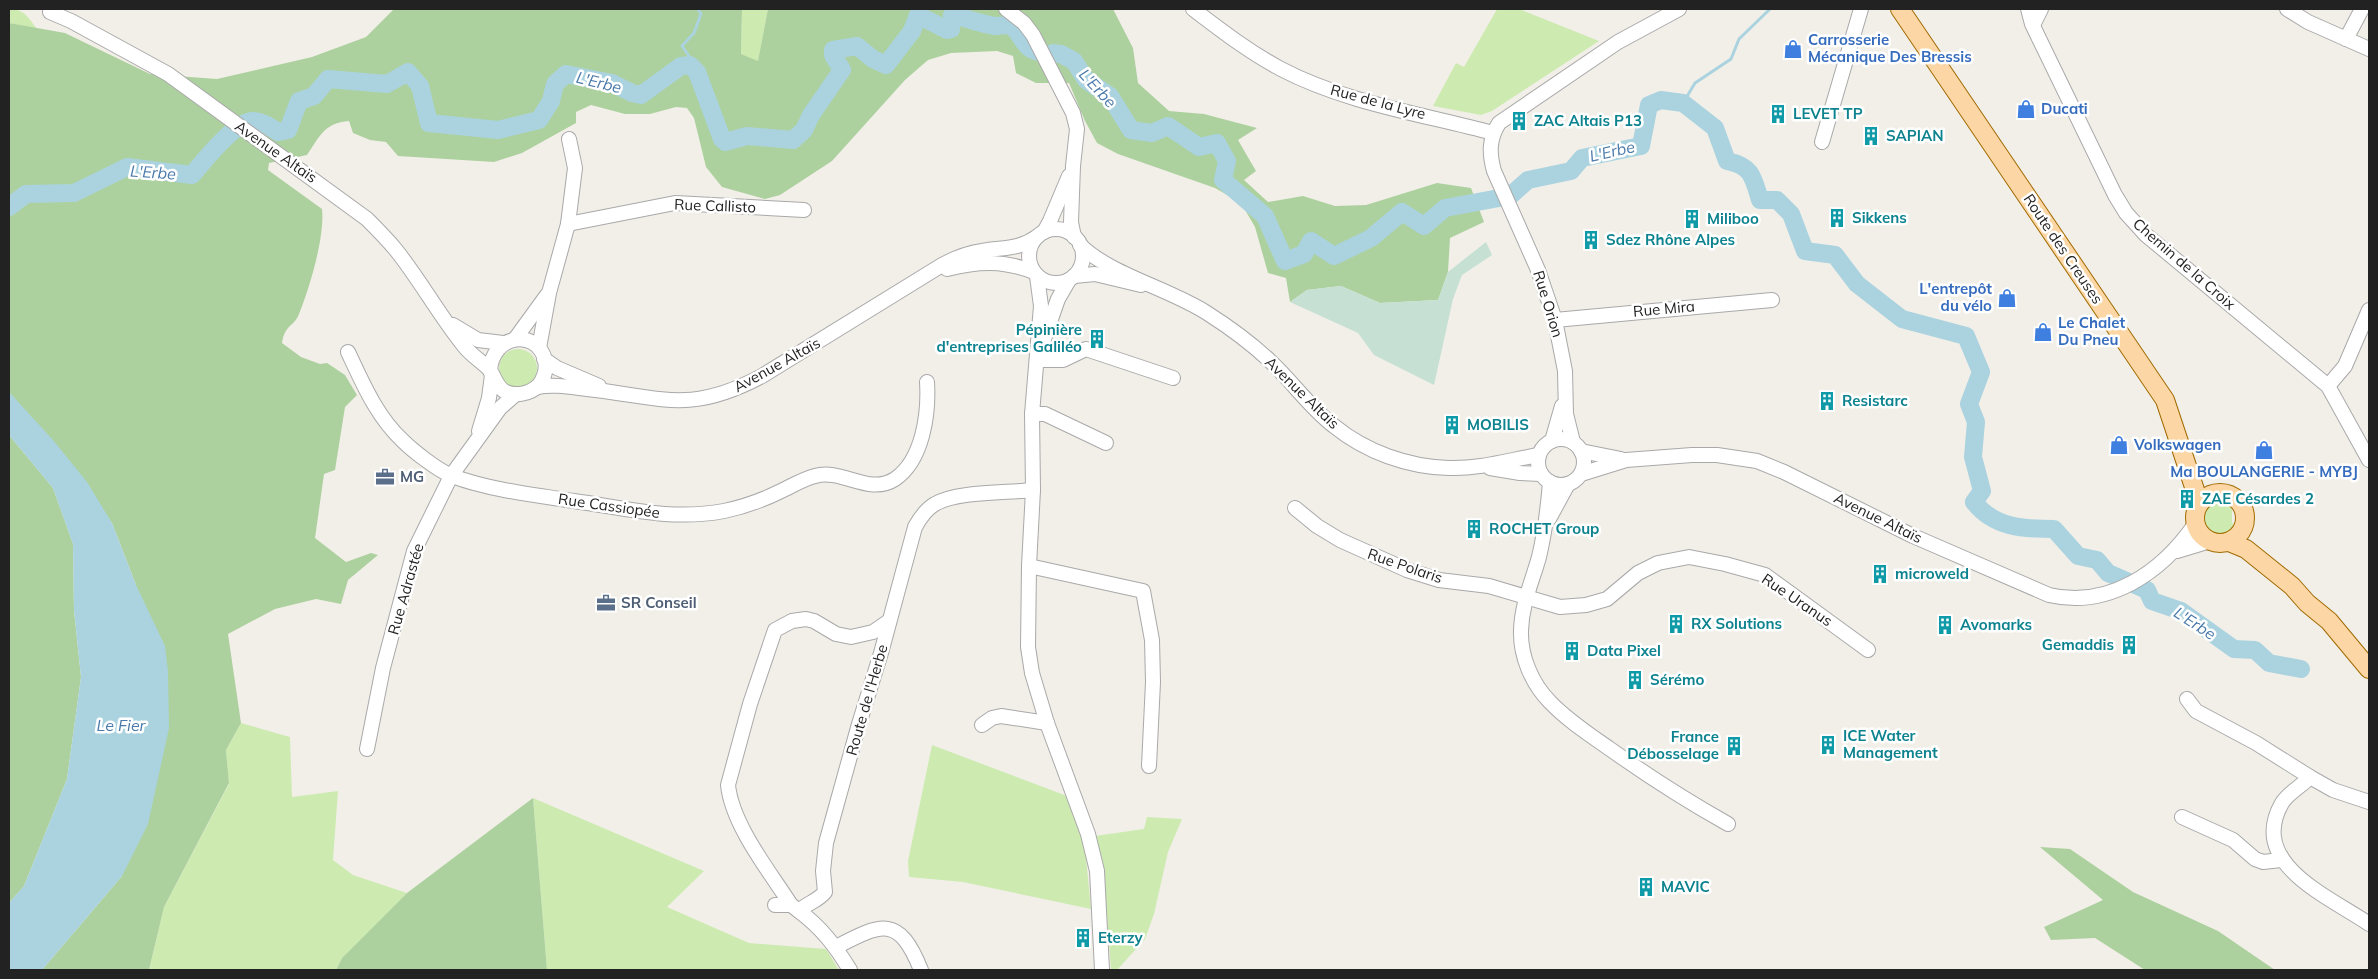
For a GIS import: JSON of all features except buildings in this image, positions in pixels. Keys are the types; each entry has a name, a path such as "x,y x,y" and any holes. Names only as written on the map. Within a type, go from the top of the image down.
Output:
{"main road":[{"name":"Route des Creuses","path":"1900,9 2166,400 2199,502"},
{"path":"2166,400 2180,420 2202,477 2218,492 2233,496 2238,501 2245,516 2244,526 2238,535 2229,542"},
{"path":"2218,492 2199,502 2195,513 2195,524 2200,535 2210,541 2229,542 2246,549 2272,568 2329,621"},
{"path":"2244,526 2256,544 2301,586 2369,669"}],"street":[{"path":"1006,9 1024,23 1033,35 1073,113 1077,128 1072,166 1071,222 1082,262 1058,299 1038,356"},
{"name":"Rue de la Lyre","path":"1193,9 1244,47 1283,70 1330,90 1362,100 1493,133"},
{"path":"1493,133 1499,123 1612,46 1679,9"},
{"path":"1822,142 1861,9"},
{"name":"Chemin de la Croix","path":"2028,9 2033,25 2101,169 2126,213 2146,235 2328,386 2369,460"},
{"path":"2033,25 2041,9"},
{"path":"2287,9 2308,22 2369,49"},
{"path":"2346,39 2362,9"},
{"name":"Avenue Altaïs","path":"51,10 168,74 367,219 395,248 464,345 491,373"},
{"name":"Rue Orion","path":"1493,133 1490,158 1538,270 1556,320 1565,371 1568,427 1577,447"},
{"path":"549,293 509,341 495,351 491,360 491,373 494,381 504,390 516,394 527,393 537,386 543,378 546,368 542,353 549,293 568,224 575,168 569,139"},
{"path":"1072,166 1050,221 1032,244 1029,253 1041,306 1032,414 1033,490 1029,566 1028,647 1032,673 1047,723 1088,834 1095,862 1100,906 1102,970"},
{"name":"Rue Callisto","path":"568,224 675,203 804,210"},
{"path":"1041,234 1060,230 1077,241"},
{"name":"Avenue Altaïs","path":"537,386 549,384 611,391 669,401 695,400 740,388 942,265 964,255 982,251 1012,249 1041,234"},
{"name":"Avenue Altaïs","path":"1077,241 1098,260 1194,304 1247,341 1281,371 1333,426 1357,442 1403,461 1426,466 1482,466 1546,478"},
{"name":"Avenue Altaïs","path":"927,275 961,265 1000,262 1012,264 1035,274"},
{"path":"1035,274 1052,283 1071,278"},
{"name":"Avenue Altaïs","path":"1071,278 1095,274 1163,290"},
{"name":"Rue Mira","path":"1556,320 1772,300"},
{"path":"2328,386 2345,366 2364,338 2369,310"},
{"name":"Avenue Altaïs","path":"448,322 478,340 509,341"},
{"path":"509,341 528,341 542,353"},
{"path":"1038,356 1063,360 1086,349 1172,378"},
{"path":"348,352 376,410 403,441 451,476"},
{"name":"Avenue Altaïs","path":"542,353 557,368 611,391"},
{"name":"Rue Adrastée","path":"475,441 489,398 491,373"},
{"name":"Rue Cassiopée","path":"451,476 491,486 632,512 677,514 722,511 751,503 816,476 832,474 861,483 884,484 902,474 918,447 928,402 928,382"},
{"name":"Rue Adrastée","path":"367,750 383,668 414,551 451,476 500,408 516,394"},
{"name":"Rue Orion","path":"1552,441 1565,396"},
{"path":"1032,414 1045,414 1106,443"},
{"path":"1546,524 1568,484 1581,474 1584,466 1577,447 1565,440 1552,441 1543,448 1539,455 1539,466 1546,478 1546,524 1538,558 1525,597 1521,631 1523,654 1532,678 1550,702 1590,735 1676,796 1728,824"},
{"name":"Avenue Altaïs","path":"1577,447 1626,460"},
{"name":"Avenue Altaïs","path":"1482,466 1539,455"},
{"name":"Avenue Altaïs","path":"1581,474 1626,460 1692,455 1717,455 1757,462 1784,472 1913,536 2049,595 2079,599 2105,595 2125,588 2174,552"},
{"path":"1546,478 1561,485 1568,484"},
{"name":"Route de l'Herbe","path":"795,908 819,899 825,892 823,871 826,844 859,724 882,653 914,527 934,504 951,498 1033,490"},
{"name":"Rue Polaris","path":"1295,508 1317,526 1340,540 1407,570 1439,580 1489,586 1525,597"},
{"path":"2174,552 2195,524"},
{"path":"2174,552 2193,544 2210,541"},
{"name":"Rue Uranus","path":"1525,597 1560,607 1586,605 1607,599 1638,574 1658,563 1689,557 1765,575 1868,650"},
{"path":"1029,566 1143,591 1152,640 1153,682 1149,766"},
{"path":"850,970 836,947 816,924 795,908 748,836 729,794 728,786 750,704 772,634 783,624 806,619 814,621 843,637 862,636 873,632 889,622"},
{"path":"873,632 882,653"},
{"path":"2188,699 2196,712 2256,743 2310,777 2333,790 2369,802"},
{"path":"982,725 992,718 1001,716 1047,723"},
{"path":"2310,777 2283,801 2277,815 2274,835 2281,860 2309,886 2369,924"},
{"path":"2182,817 2233,840 2255,859 2263,862 2281,860"},
{"path":"775,906 795,908"},
{"path":"836,947 872,929 893,931 903,937 912,948 921,970"}],"green space":[{"path":"9,9 22,12 37,29 9,23"},
{"path":"394,9 742,9 741,54 758,61 768,9 1113,9 1133,48 1138,83 1169,111 1204,114 1257,128 1238,140 1256,171 1244,180 1268,202 1303,196 1335,206 1366,205 1437,183 1471,188 1484,222 1450,238 1448,272 1438,300 1380,303 1341,286 1307,290 1290,302 1286,278 1268,273 1255,227 1241,203 1215,188 1118,154 1097,143 1085,121 1069,83 1036,83 1016,73 1013,56 997,51 951,53 928,60 905,80 832,161 780,195 765,199 722,187 706,167 694,118 687,108 676,107 650,114 625,114 591,105 576,112 576,123 522,153 494,162 398,156 386,142 370,140 353,133 349,121 334,124 319,136 307,155 269,163 268,170 322,209 319,247 308,290 299,314 285,332 282,343 301,357 320,364 327,363 345,375 357,395 345,407 335,470 324,474 315,538 346,562 371,553 378,555 348,580 341,604 316,599 275,609 228,634 241,723 226,750 229,783 164,907 149,970 42,970 122,876 136,585 112,523 9,392 9,23 65,33 150,74 217,79 312,57 366,37"},
{"path":"742,9 768,9 758,62 741,54"},
{"path":"1497,9 1519,9 1599,41 1492,111 1481,115 1433,106 1456,63 1464,67"},
{"path":"1486,242 1492,255 1462,275 1453,299 1434,385 1374,355 1358,333 1290,302 1307,290 1341,286 1380,303 1438,300 1448,272"},
{"path":"518,349 531,355 537,368 531,381 518,387 505,381 499,368 505,355"},
{"path":"9,435 53,488 73,544 74,610 81,677 67,779 24,886 9,903"},
{"path":"2217,501 2228,503 2232,506 2232,523 2235,525 2228,532 2221,535 2213,533 2203,521 2203,514 2207,507"},
{"path":"241,723 290,737 292,797 338,791 333,860 353,875 407,893 342,958 336,970 149,970 164,907 229,784 226,750"},
{"path":"932,745 1067,796 1085,848 1091,909 963,882 909,877 908,861"},
{"path":"533,798 704,871 667,907 749,943 826,949 839,970 547,970"},
{"path":"533,798 547,970 336,970 342,958 407,893"},
{"path":"1147,817 1182,819 1168,852 1154,914 1145,939 1117,970 1111,970 1103,862 1095,836 1144,829"},
{"path":"2040,847 2070,849 2133,892 2218,931 2275,970 2145,970 2095,938 2051,940 2044,927 2103,900"}],"water":[{"name":"Le Fier","path":"9,392 53,440 87,482 112,523 136,585 165,646 168,672 169,728 148,824 122,876 42,970 9,970 9,903 24,886 67,779 81,677 74,610 73,544 53,488 9,435"}],"waterway":[{"path":"690,65 691,59 682,46 694,33 701,14 698,9"},
{"path":"1683,103 1695,83 1731,59 1739,39 1770,9"},
{"name":"L'Erbe","path":"9,207 26,194 74,193 127,167 192,175 229,134 246,123 260,122 278,132 288,130 299,101 314,96 328,79 387,84 408,72 420,86 429,123 498,130 539,120 551,101 555,84 566,74 612,83 632,93 641,95 681,66 690,65 697,72 722,139 725,142 747,136 793,140 804,130 811,115 842,70 833,55 833,50 857,46 873,59 886,65 912,31 918,15 947,30 951,29 952,15 995,26 1011,26 1029,48 1040,52"},
{"name":"L'Erbe","path":"1053,53 1061,54 1074,61 1086,80 1110,96 1131,130 1152,133 1168,126 1199,147 1217,143 1227,161 1223,180 1265,216 1285,261 1304,254 1311,241 1334,256 1371,238 1402,212 1424,226 1445,208 1510,196 1528,180 1571,171 1582,158 1641,146 1649,105 1661,100 1683,103 1715,128 1727,161 1747,169 1753,179 1760,200 1777,200 1791,214 1805,251 1835,255 1857,284 1902,319 1966,336 1981,372 1969,404 1976,422 1973,457 1982,491 1974,502 1982,511 2000,522 2010,525 2054,529 2078,556 2097,560 2108,573 2147,590 2152,601 2181,611 2234,649 2255,650 2269,663 2301,669"}],"place":[{"name":"Carrosserie Mécanique Des Bressis","path":"1793,49"},
{"name":"Ducati","path":"2026,109"},
{"name":"LEVET TP","path":"1778,114"},
{"name":"ZAC Altais P13","path":"1519,121"},
{"name":"SAPIAN","path":"1871,136"},
{"name":"Sikkens","path":"1837,218"},
{"name":"Miliboo","path":"1692,219"},
{"name":"Sdez Rhône Alpes","path":"1591,240"},
{"name":"L'entrepôt du vélo","path":"2007,298"},
{"name":"Le Chalet Du Pneu","path":"2043,332"},
{"name":"Pépinière d'entreprises Galiléo","path":"1097,339"},
{"name":"Resistarc","path":"1827,401"},
{"name":"MOBILIS","path":"1452,425"},
{"name":"Volkswagen","path":"2119,445"},
{"name":"Ma BOULANGERIE - MYBJ","path":"2264,450"},
{"name":"MG","path":"385,477"},
{"name":"ZAE Césardes 2","path":"2187,499"},
{"name":"ROCHET Group","path":"1474,529"},
{"name":"microweld","path":"1880,574"},
{"name":"SR Conseil","path":"606,603"},
{"name":"RX Solutions","path":"1676,624"},
{"name":"Avomarks","path":"1945,625"},
{"name":"Gemaddis","path":"2129,645"},
{"name":"Data Pixel","path":"1572,651"},
{"name":"Sérémo","path":"1635,680"},
{"name":"ICE Water Management","path":"1828,745"},
{"name":"France Débosselage","path":"1734,746"},
{"name":"MAVIC","path":"1646,887"},
{"name":"Eterzy","path":"1083,938"}]}
